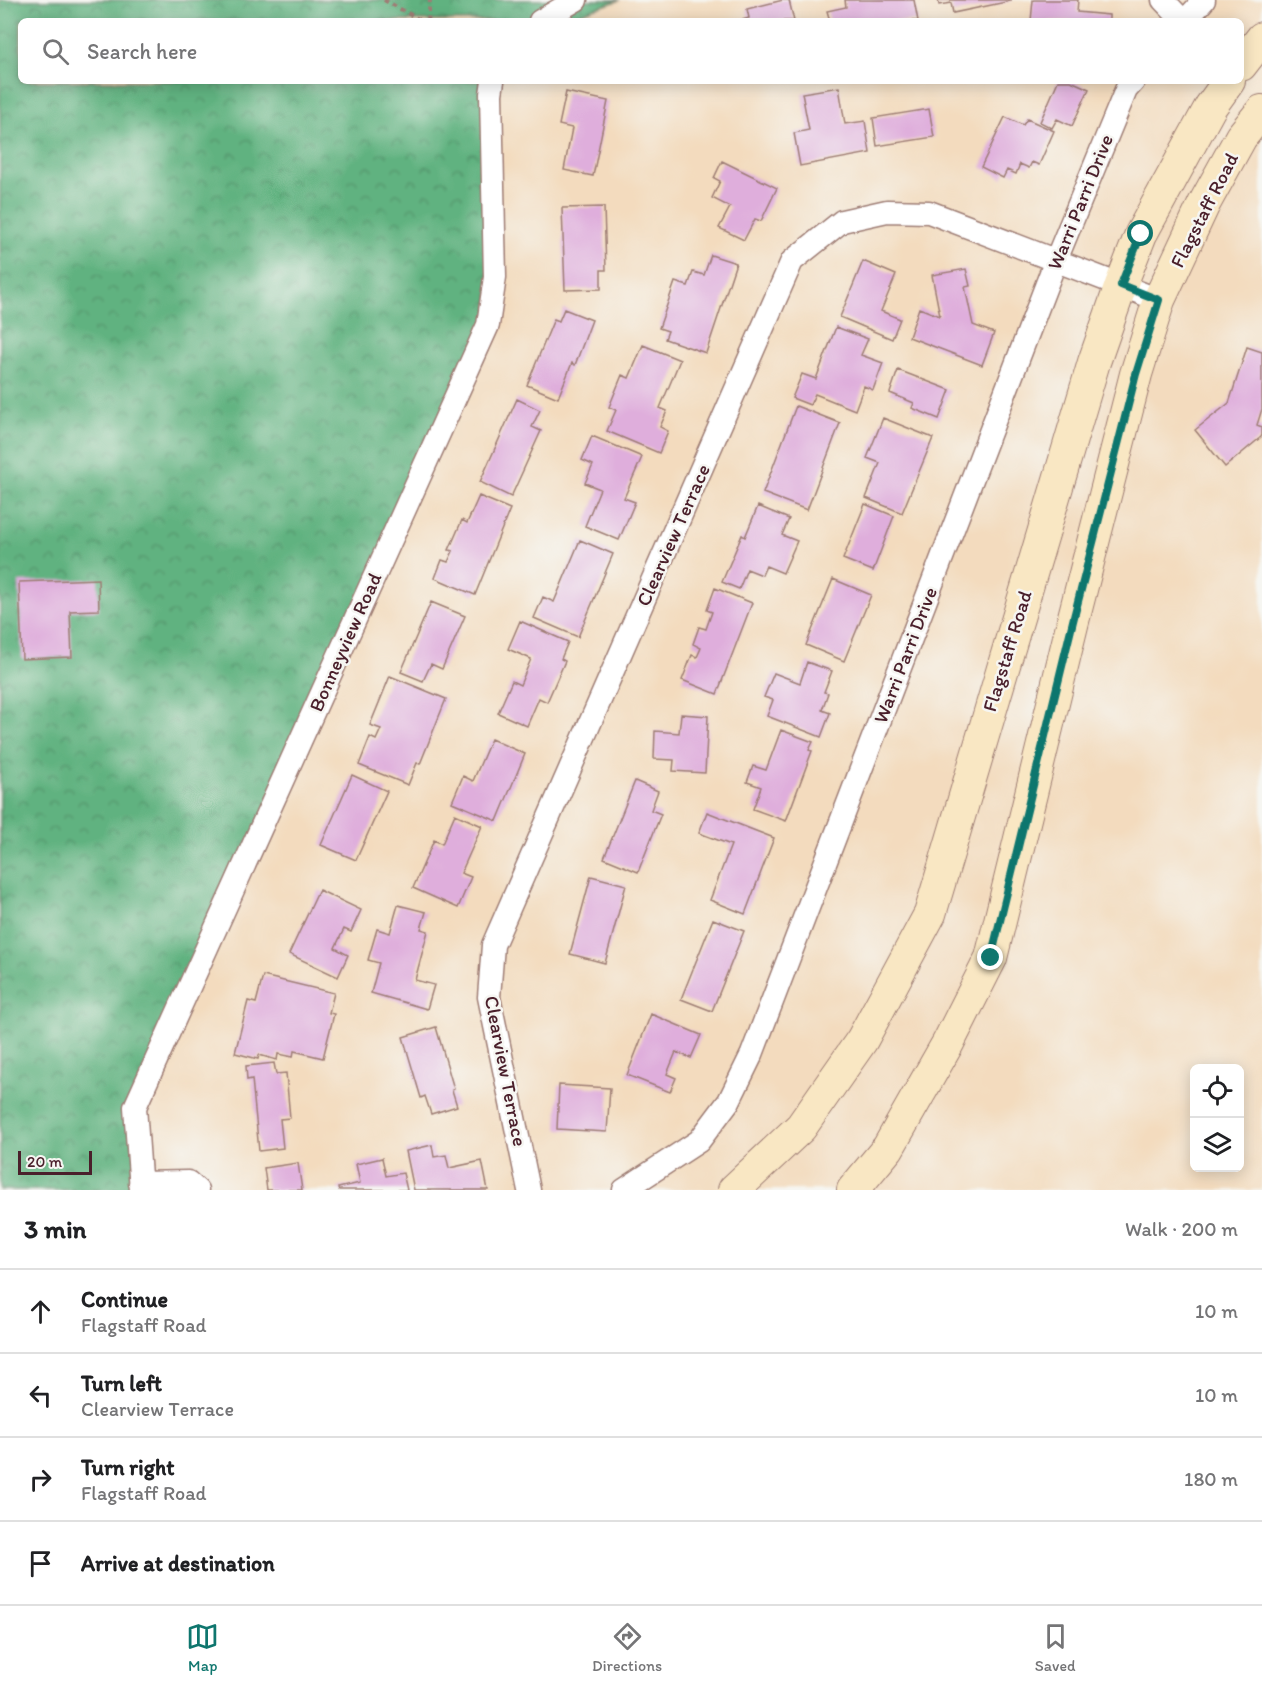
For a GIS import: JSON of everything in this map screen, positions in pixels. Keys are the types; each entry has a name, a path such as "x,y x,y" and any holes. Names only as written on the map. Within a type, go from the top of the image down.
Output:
{"main road":[{"path":"1244,61 1262,38"},
{"name":"Flagstaff Road","path":"734,1190 801,1126 862,1041 930,914 1091,373 1121,285 1141,234 1210,106 1227,84"},
{"name":"Flagstaff Road","path":"853,1190 888,1148 948,1044 991,958 1136,374 1159,300 1204,204 1241,137 1262,111"}],"street":[{"path":"545,18 576,0"},
{"path":"1163,0 1181,18"},
{"path":"1187,18 1204,0"},
{"name":"Bonneyview Road","path":"140,1187 135,1107 488,325 495,277 493,84"},
{"name":"Warri Parri Drive","path":"624,1190 699,1141 729,1101 752,1054 1056,260 1126,90 1131,84"},
{"name":"Clearview Terrace","path":"529,1190 489,997 493,945 792,261 842,221 887,211 929,212 1159,300"},
{"path":"140,1187 188,1182 197,1190"}],"path":[{"path":"384,0 417,18"},
{"path":"428,18 430,0"}],"green space":[{"path":"0,0 620,0 567,18 18,18 18,84 495,84 488,325 135,1107 141,1190 0,1190"}],"building":[{"path":"789,0 793,18 749,18 747,9"},
{"path":"845,0 914,0 917,18 829,18 827,11 846,7"},
{"path":"938,0 1011,1 953,13 951,3 939,5"},
{"path":"1033,0 1078,0 1077,12 1109,15 1109,18 1031,18"},
{"path":"1057,84 1078,84 1089,89 1072,126 1057,119 1052,128 1040,122"},
{"path":"839,87 845,124 865,121 870,153 800,166 794,133 809,130 802,93"},
{"path":"566,92 608,101 593,176 564,170 572,128 559,125"},
{"path":"929,109 934,137 877,146 873,118"},
{"path":"1005,117 1023,125 1027,119 1054,131 1039,165 1032,162 1029,168 1020,164 1016,174 1007,170 1003,178 981,167"},
{"path":"722,161 777,188 761,221 755,219 744,240 719,228 730,207 712,198 720,181 714,178"},
{"path":"604,207 606,270 601,270 601,289 565,290 562,208"},
{"path":"711,255 736,263 706,353 665,339 668,331 659,328 675,282 688,286 693,272 704,275"},
{"path":"863,261 896,275 881,311 900,319 892,339 840,317"},
{"path":"966,269 970,286 965,287 973,325 994,333 982,365 909,337 919,308 940,316 932,275"},
{"path":"564,309 592,320 575,365 572,363 558,398 527,385 554,319 559,321"},
{"path":"836,327 868,339 861,355 883,363 873,390 864,386 855,410 815,394 810,405 792,398 802,374 816,379"},
{"path":"643,345 680,360 660,408 667,411 660,427 668,431 659,453 607,431 616,410 609,407 622,375 629,378"},
{"path":"1247,347 1262,352 1262,409 1257,425 1262,427 1262,435 1225,467 1195,430 1229,403"},
{"path":"898,370 950,390 939,419 912,408 914,403 890,393"},
{"path":"517,399 540,410 532,427 541,431 511,497 480,482"},
{"path":"796,406 840,423 807,510 763,493"},
{"path":"883,418 933,438 902,513 866,498 880,463 867,458"},
{"path":"592,436 642,457 624,498 635,502 619,540 585,526 600,489 585,483 593,465 582,460"},
{"path":"479,496 510,509 475,595 435,578 442,560 448,562 453,551 449,550 462,520 467,523"},
{"path":"865,504 894,516 873,571 843,559"},
{"path":"758,506 789,519 782,535 797,541 783,573 766,566 762,575 747,569 739,589 722,582 742,535 745,537"},
{"path":"580,540 613,554 578,637 534,618 543,597 554,602"},
{"path":"98,579 99,610 70,611 72,657 22,659 19,582"},
{"path":"833,579 871,595 844,661 806,645"},
{"path":"715,588 752,603 717,694 682,680 692,655 697,657 701,648 693,644 699,627 706,629 712,612 707,610"},
{"path":"431,602 465,616 442,669 431,664 423,681 401,672"},
{"path":"520,621 568,642 561,659 565,661 547,702 539,698 527,726 498,713 512,681 520,685 531,659 508,649"},
{"path":"807,662 832,671 824,692 828,693 822,710 830,713 821,737 767,716 773,700 764,697 774,673 800,683"},
{"path":"390,676 446,699 420,764 417,763 408,785 359,765 370,737 376,740 381,729 370,725"},
{"path":"681,714 708,716 705,773 673,771 674,760 654,759 655,731 679,733"},
{"path":"781,730 813,742 809,750 812,751 786,821 753,809 761,787 747,782 753,766 766,770"},
{"path":"491,739 525,754 497,821 452,802 463,776 473,781"},
{"path":"352,775 387,791 356,860 321,845"},
{"path":"635,781 658,791 651,810 661,814 638,872 604,858"},
{"path":"707,812 774,838 745,914 710,900 731,845 699,833"},
{"path":"455,814 482,826 461,873 471,877 458,908 413,888 434,840 442,844"},
{"path":"591,876 626,885 605,963 570,954"},
{"path":"319,890 361,910 351,932 344,929 335,948 348,955 338,977 289,954"},
{"path":"398,905 426,912 421,929 428,931 415,980 434,985 427,1009 371,993 379,963 368,960 377,929 390,933"},
{"path":"713,919 744,931 712,1011 681,999"},
{"path":"263,976 334,993 329,1013 334,1014 323,1058 294,1051 293,1057 278,1054 277,1060 259,1055 258,1059 235,1053 248,1001 256,1003"},
{"path":"651,1014 701,1035 691,1058 676,1052 667,1074 676,1078 670,1092 627,1075"},
{"path":"436,1027 457,1106 431,1114 425,1096 421,1098 403,1037"},
{"path":"274,1063 276,1074 286,1073 290,1118 280,1119 283,1148 259,1151 252,1079 247,1080 246,1066"},
{"path":"559,1085 610,1088 607,1132 557,1129"},
{"path":"432,1145 434,1157 446,1155 449,1168 482,1161 488,1190 414,1190 406,1151"},
{"path":"382,1158 386,1176 403,1173 407,1190 339,1190 338,1188 360,1183 356,1164"},
{"path":"298,1163 302,1190 267,1190 264,1168"}],"route":[{"path":"991,958 1136,374 1159,300 1121,285 1141,234"}]}
